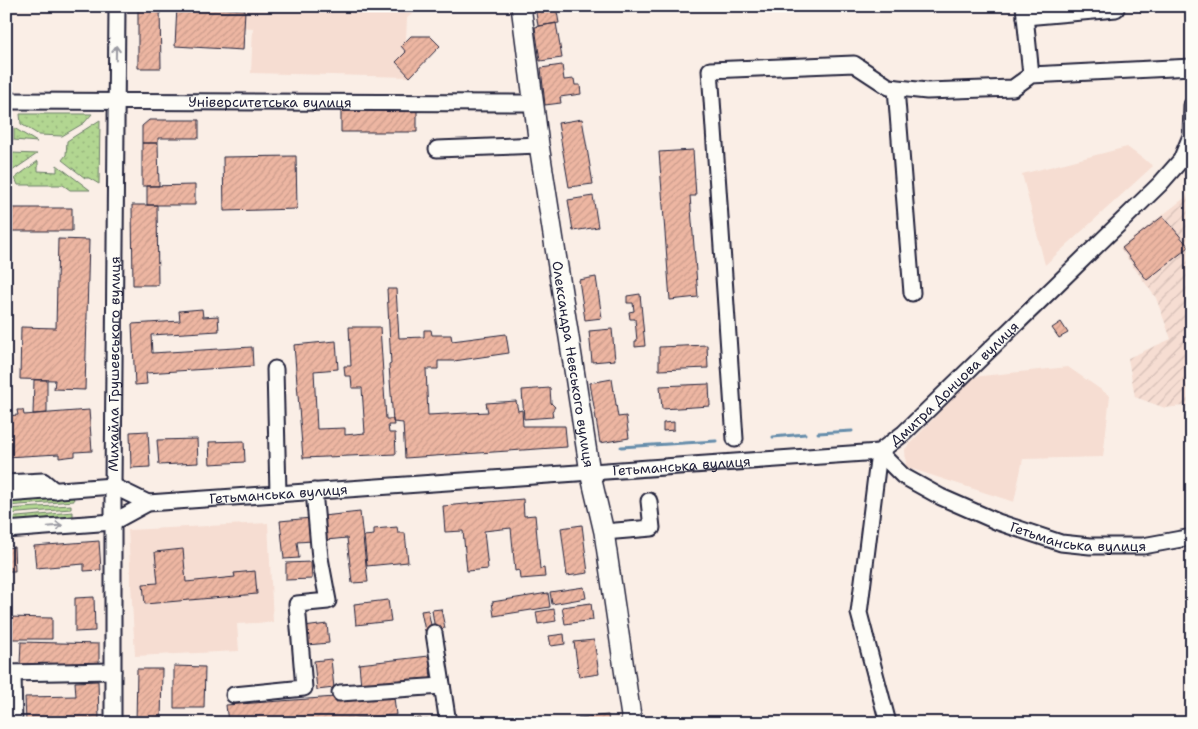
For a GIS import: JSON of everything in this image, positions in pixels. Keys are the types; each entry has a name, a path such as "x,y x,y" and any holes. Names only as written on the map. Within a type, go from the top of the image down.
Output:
{"main road":[{"name":"Олександра Невського вулиця","path":"521,6 539,145 590,472 604,532 632,723"}],"street":[{"name":"Михайла Грушевського вулиця","path":"113,723 117,6"},
{"path":"1031,75 1024,12 1116,10"},
{"path":"734,439 710,70 854,64 889,87 927,91 1014,88 1031,75 1192,67"},
{"path":"896,88 912,294"},
{"name":"Університетська вулиця","path":"6,101 534,103"},
{"name":"Дмитра Донцова вулиця","path":"888,723 859,612 880,452 904,434 1160,184 1182,160 1190,136 1192,104"},
{"path":"437,149 539,145"},
{"path":"275,369 278,494"},
{"name":"Гетьманська вулиця","path":"6,530 113,522 148,503 880,452 903,476 941,497 998,522 1061,543 1090,546 1143,546 1192,537"},
{"path":"6,483 44,481 56,491"},
{"path":"6,494 113,486"},
{"name":"Гетьманська вулиця","path":"113,486 148,503"},
{"path":"234,695 304,688 297,604 328,601 320,558 314,491"},
{"path":"604,532 652,528 650,502"},
{"path":"434,634 448,723"},
{"path":"14,723 10,673 113,671"},
{"path":"340,693 442,686"}],"shaded area":[{"path":"204,6 422,6 407,18 406,40 401,46 406,52 396,62 410,77 251,73 253,28 217,25 204,14"},
{"path":"1127,147 1153,166 1045,265 1022,174"},
{"path":"1192,179 1192,405 1165,408 1135,397 1128,358 1171,339 1156,298 1120,248 1187,196"},
{"path":"1068,367 1110,396 1103,457 1023,459 1014,502 906,467 905,449 972,377"},
{"path":"268,523 273,622 237,624 239,651 135,656 128,530"}],"green space":[{"path":"20,114 92,114 84,123 62,136 39,135 21,124"},
{"path":"100,120 99,184 89,178 85,178 62,160 66,155 67,141"},
{"path":"14,128 37,142 14,140"},
{"path":"12,153 37,154 12,171"},
{"path":"38,161 38,171 57,172 57,165 90,190 70,190 63,185 18,185 15,178"},
{"path":"73,495 74,501 6,506 6,500"},
{"path":"71,505 71,509 6,514 6,509"},
{"path":"73,512 73,518 6,523 6,518"}],"building":[{"path":"138,6 160,6 161,68 138,68"},
{"path":"177,6 245,10 243,50 175,46"},
{"path":"535,6 556,6 559,23 538,26"},
{"path":"1140,6 1155,6 1156,11 1140,12"},
{"path":"556,23 562,58 540,61 535,27"},
{"path":"411,36 430,36 440,46 410,77 396,62 406,52 401,46"},
{"path":"562,65 564,80 574,79 575,85 580,85 581,94 560,97 561,103 545,105 541,68"},
{"path":"341,111 417,111 417,132 341,132"},
{"path":"582,119 593,184 569,187 558,123"},
{"path":"149,120 199,120 199,138 158,138 158,143 142,143 142,126"},
{"path":"142,143 158,143 159,186 142,186"},
{"path":"693,150 696,196 690,196 698,297 670,300 659,152"},
{"path":"296,156 297,209 224,211 223,157"},
{"path":"195,185 195,205 147,205 147,186"},
{"path":"593,196 598,227 573,231 568,200"},
{"path":"132,205 157,205 158,285 133,285"},
{"path":"6,208 72,208 72,231 6,231"},
{"path":"1163,216 1189,247 1147,280 1122,248"},
{"path":"58,239 89,240 85,390 54,389 55,380 20,379 21,327 56,328"},
{"path":"596,277 602,318 585,320 579,280"},
{"path":"387,289 396,289 399,338 424,337 424,330 431,330 432,335 451,335 452,341 506,334 509,353 454,361 438,361 438,369 426,369 428,415 488,412 486,403 516,401 518,411 522,410 523,426 565,426 567,447 405,458 403,423 393,422"},
{"path":"640,294 645,346 635,347 635,341 637,341 635,319 630,319 629,312 634,311 633,303 627,303 627,296"},
{"path":"202,309 203,317 218,316 219,331 151,335 152,353 252,347 253,366 146,373 147,384 135,385 132,324 180,321 179,311"},
{"path":"1061,322 1068,333 1059,338 1052,328"},
{"path":"349,327 380,327 386,419 393,419 394,425 388,425 389,433 395,433 396,454 303,458 294,345 336,341 338,369 314,371 317,429 345,428 345,435 365,433 362,388 352,388 351,376 345,376 344,366 351,366"},
{"path":"612,329 615,360 592,362 589,331"},
{"path":"707,345 708,368 659,370 659,347"},
{"path":"612,379 618,417 626,416 629,438 600,443 590,383"},
{"path":"34,380 47,380 47,413 33,414"},
{"path":"709,384 710,406 662,409 660,386"},
{"path":"550,388 551,403 555,407 552,411 553,417 524,419 522,390"},
{"path":"17,410 23,410 24,415 89,410 92,451 75,452 75,456 59,458 59,454 6,457 6,416 18,415"},
{"path":"674,422 674,430 663,431 663,423"},
{"path":"148,431 150,467 131,468 130,432"},
{"path":"197,439 198,463 159,465 157,440"},
{"path":"244,441 245,462 210,464 209,442"},
{"path":"523,499 524,516 535,515 540,569 544,568 545,577 520,579 519,570 515,571 511,528 484,531 488,569 467,571 463,531 445,532 443,506"},
{"path":"360,512 368,582 352,583 347,538 326,540 323,516"},
{"path":"311,518 313,541 297,542 299,558 284,559 280,521"},
{"path":"582,525 588,573 567,576 561,528"},
{"path":"397,527 398,533 405,533 408,562 367,566 364,536 374,535 374,529"},
{"path":"99,541 101,570 84,571 84,564 36,568 34,546"},
{"path":"14,547 15,571 6,571 6,548"},
{"path":"183,549 186,582 235,577 234,573 255,571 257,594 145,604 143,584 158,583 155,552"},
{"path":"311,562 312,579 286,580 286,563"},
{"path":"584,587 586,598 552,604 550,592"},
{"path":"548,593 550,607 494,616 492,602"},
{"path":"94,597 95,631 75,632 75,598"},
{"path":"388,600 391,621 356,625 354,604"},
{"path":"591,603 593,620 565,624 562,607"},
{"path":"441,609 445,628 435,630 432,610"},
{"path":"554,609 556,621 538,624 536,612"},
{"path":"428,610 432,630 425,631 421,611"},
{"path":"6,617 52,618 52,639 6,639"},
{"path":"327,624 329,643 307,645 304,627"},
{"path":"564,634 565,644 551,646 549,636"},
{"path":"594,640 599,674 579,677 574,642"},
{"path":"21,642 99,644 99,665 20,664"},
{"path":"429,656 431,679 361,686 359,664"},
{"path":"331,659 334,688 317,690 314,661"},
{"path":"174,666 205,667 204,708 174,708"},
{"path":"137,669 162,669 161,723 136,723"},
{"path":"98,681 99,719 26,723 25,697 76,696 75,682"},
{"path":"335,697 335,702 394,697 396,715 296,723 228,723 226,705"},
{"path":"608,715 609,723 579,723 578,718"},
{"path":"421,718 422,723 411,723 411,719"},
{"path":"439,719 440,723 424,723 424,720"}],"waterway":[{"path":"818,433 852,431"},
{"path":"773,437 805,434"},
{"path":"621,447 716,441"}]}
